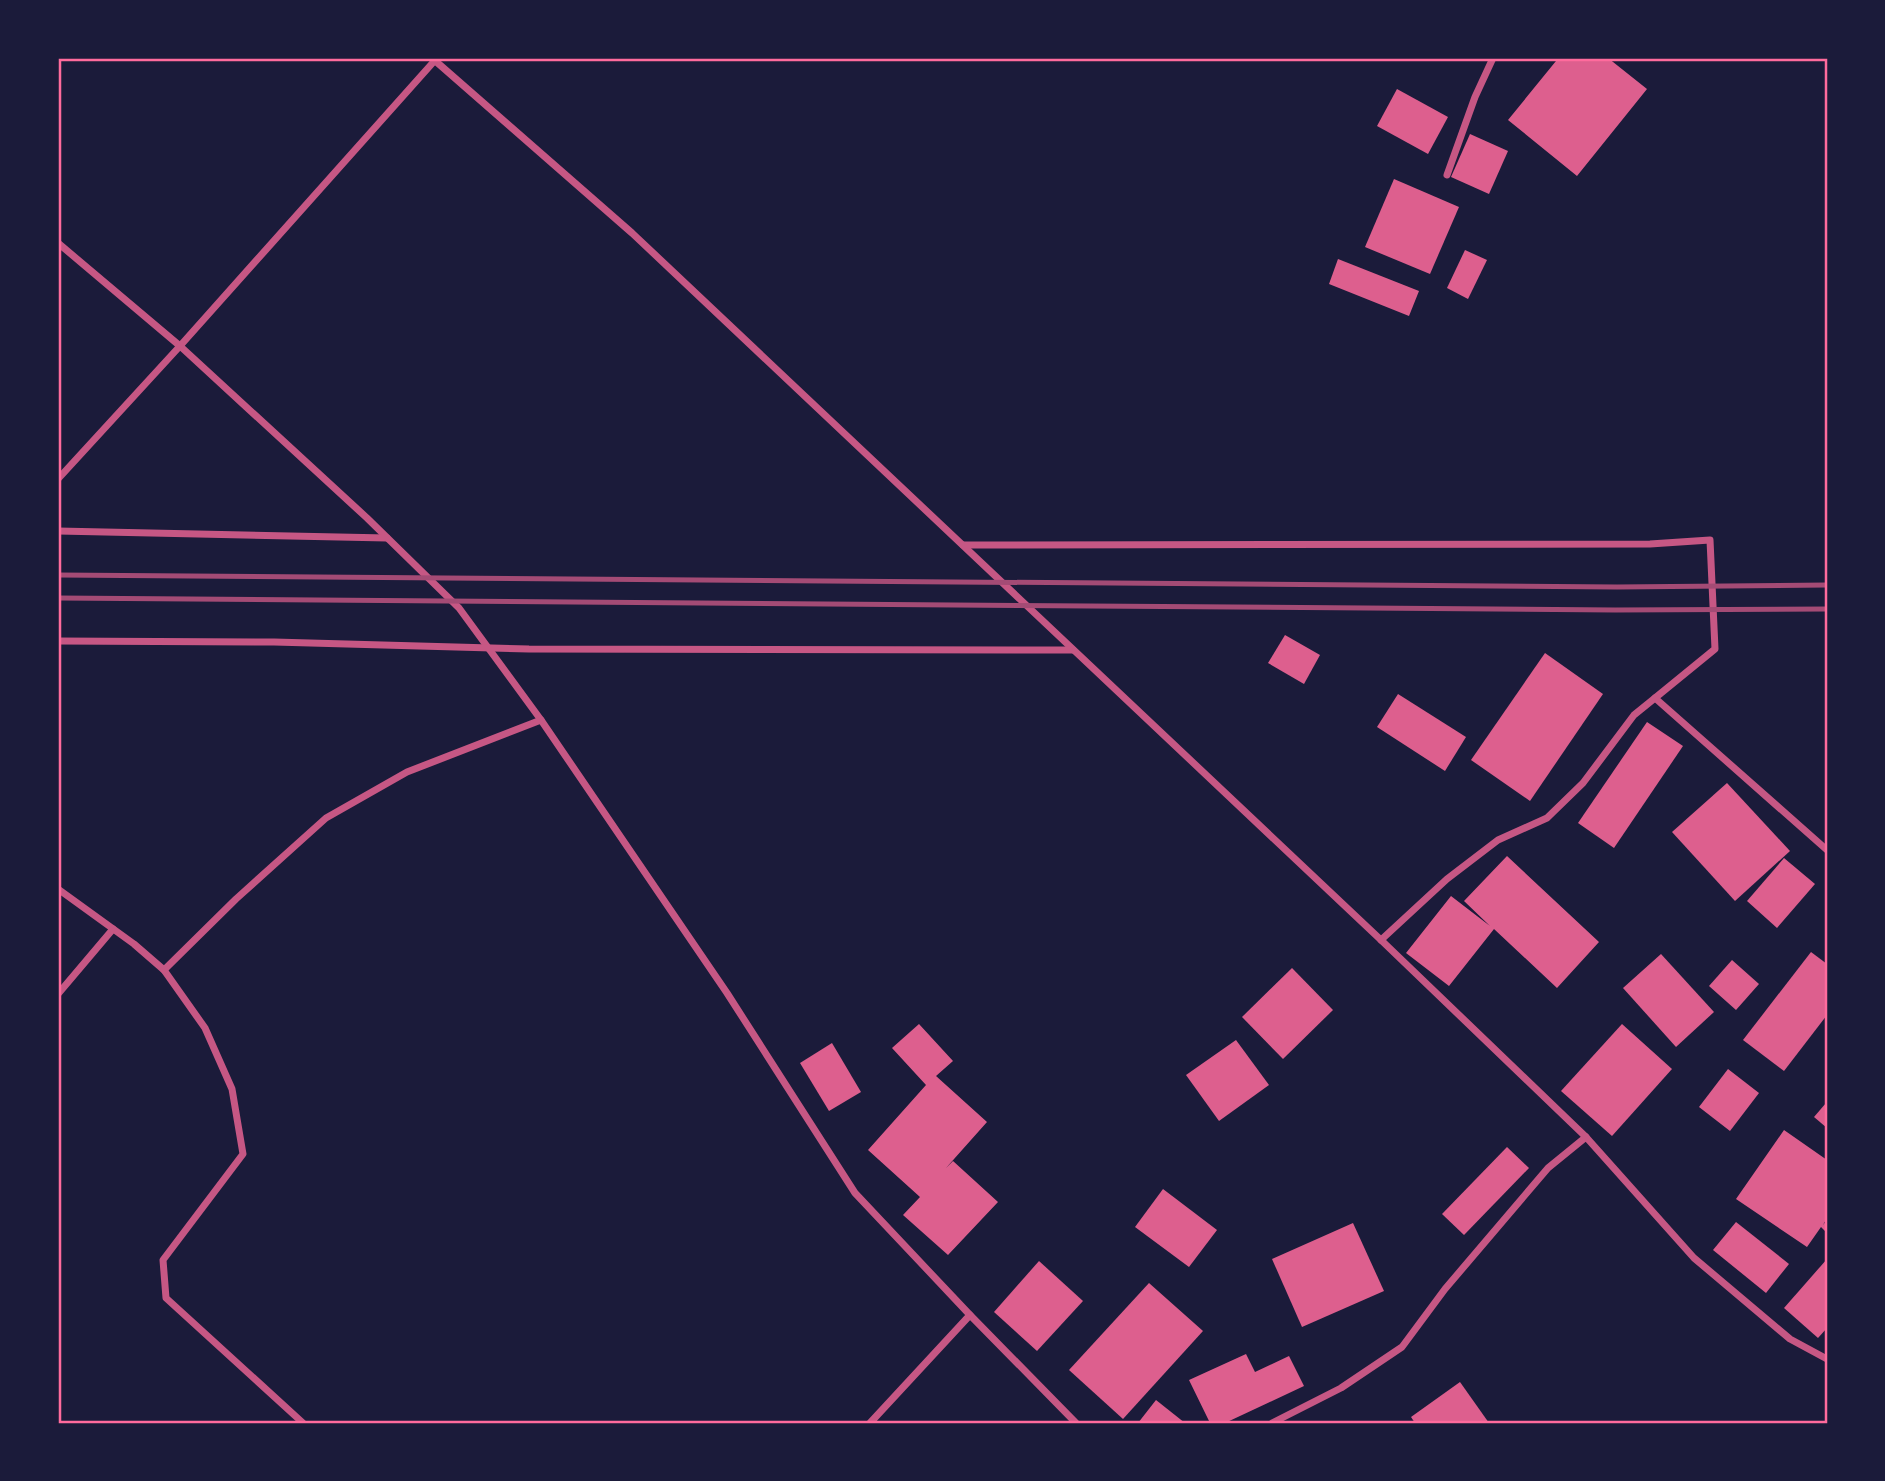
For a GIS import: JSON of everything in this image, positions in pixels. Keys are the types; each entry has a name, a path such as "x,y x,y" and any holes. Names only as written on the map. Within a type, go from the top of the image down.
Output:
{"street":[{"path":"1447,175 1475,97 1493,58"},
{"path":"58,479 435,59 632,233 1381,940 1586,1137 1694,1258 1790,1339 1827,1359"},
{"path":"58,243 180,346 387,538 458,608 541,720 727,993 855,1193 1076,1423"},
{"path":"58,531 387,538"},
{"path":"963,545 1650,544 1710,540 1714,649 1633,715 1583,783 1547,818 1498,840 1447,879 1381,940"},
{"path":"58,641 570,649 1074,650"},
{"path":"1655,698 1827,850"},
{"path":"164,970 236,899 326,818 407,772 541,720"},
{"path":"58,889 164,970 205,1028 232,1089 243,1154 163,1260 166,1297 303,1423"},
{"path":"58,994 113,929"},
{"path":"1272,1423 1341,1388 1402,1347 1445,1289 1548,1168 1586,1137"},
{"path":"870,1423 970,1315"}],"building":[{"path":"1553,58 1608,58 1647,89 1577,176 1508,120 1556,61"},
{"path":"1397,89 1448,117 1428,154 1377,126"},
{"path":"1470,134 1508,151 1489,194 1451,177"},
{"path":"1394,179 1459,207 1430,274 1365,247"},
{"path":"1465,250 1487,260 1468,299 1447,288"},
{"path":"1338,259 1419,291 1409,316 1329,284"},
{"path":"1285,635 1320,655 1304,684 1268,663"},
{"path":"1545,653 1603,694 1530,801 1471,760"},
{"path":"1398,694 1466,737 1445,771 1377,727"},
{"path":"1647,722 1683,746 1614,848 1578,823"},
{"path":"1727,783 1790,851 1735,901 1672,832"},
{"path":"1507,856 1599,942 1557,988 1494,929 1449,986 1406,953 1451,896 1490,926 1464,901"},
{"path":"1784,858 1815,884 1777,928 1747,901"},
{"path":"1811,952 1827,964 1827,1015 1784,1071 1743,1040"},
{"path":"1661,954 1714,1012 1676,1047 1623,988"},
{"path":"1732,960 1759,984 1736,1010 1709,986"},
{"path":"1292,968 1333,1010 1283,1059 1242,1017"},
{"path":"919,1024 953,1061 936,1076 987,1122 946,1168 953,1161 998,1202 948,1255 903,1215 920,1197 868,1150 926,1085 892,1048"},
{"path":"1622,1024 1672,1069 1612,1136 1561,1091"},
{"path":"1236,1040 1269,1085 1219,1121 1186,1075"},
{"path":"832,1043 861,1092 829,1111 800,1063"},
{"path":"1728,1069 1759,1093 1730,1131 1699,1107"},
{"path":"1827,1104 1827,1128 1814,1117"},
{"path":"1784,1130 1827,1160 1827,1218 1823,1225 1827,1220 1827,1233 1821,1227 1807,1247 1736,1199"},
{"path":"1507,1147 1529,1168 1464,1235 1442,1214"},
{"path":"1163,1189 1217,1230 1189,1267 1135,1227"},
{"path":"1736,1222 1789,1264 1766,1293 1713,1250"},
{"path":"1353,1223 1384,1291 1302,1327 1272,1259"},
{"path":"1827,1259 1827,1328 1818,1338 1784,1308"},
{"path":"1039,1261 1083,1301 1037,1351 994,1312"},
{"path":"1149,1283 1203,1331 1123,1419 1069,1370"},
{"path":"1246,1354 1255,1372 1289,1356 1304,1386 1225,1423 1210,1423 1189,1380"},
{"path":"1460,1382 1489,1423 1415,1423 1411,1417"},
{"path":"1156,1400 1185,1423 1138,1423"}],"railway":[{"path":"58,575 1617,587 1827,585"},
{"path":"58,598 1615,610 1827,609"}]}
